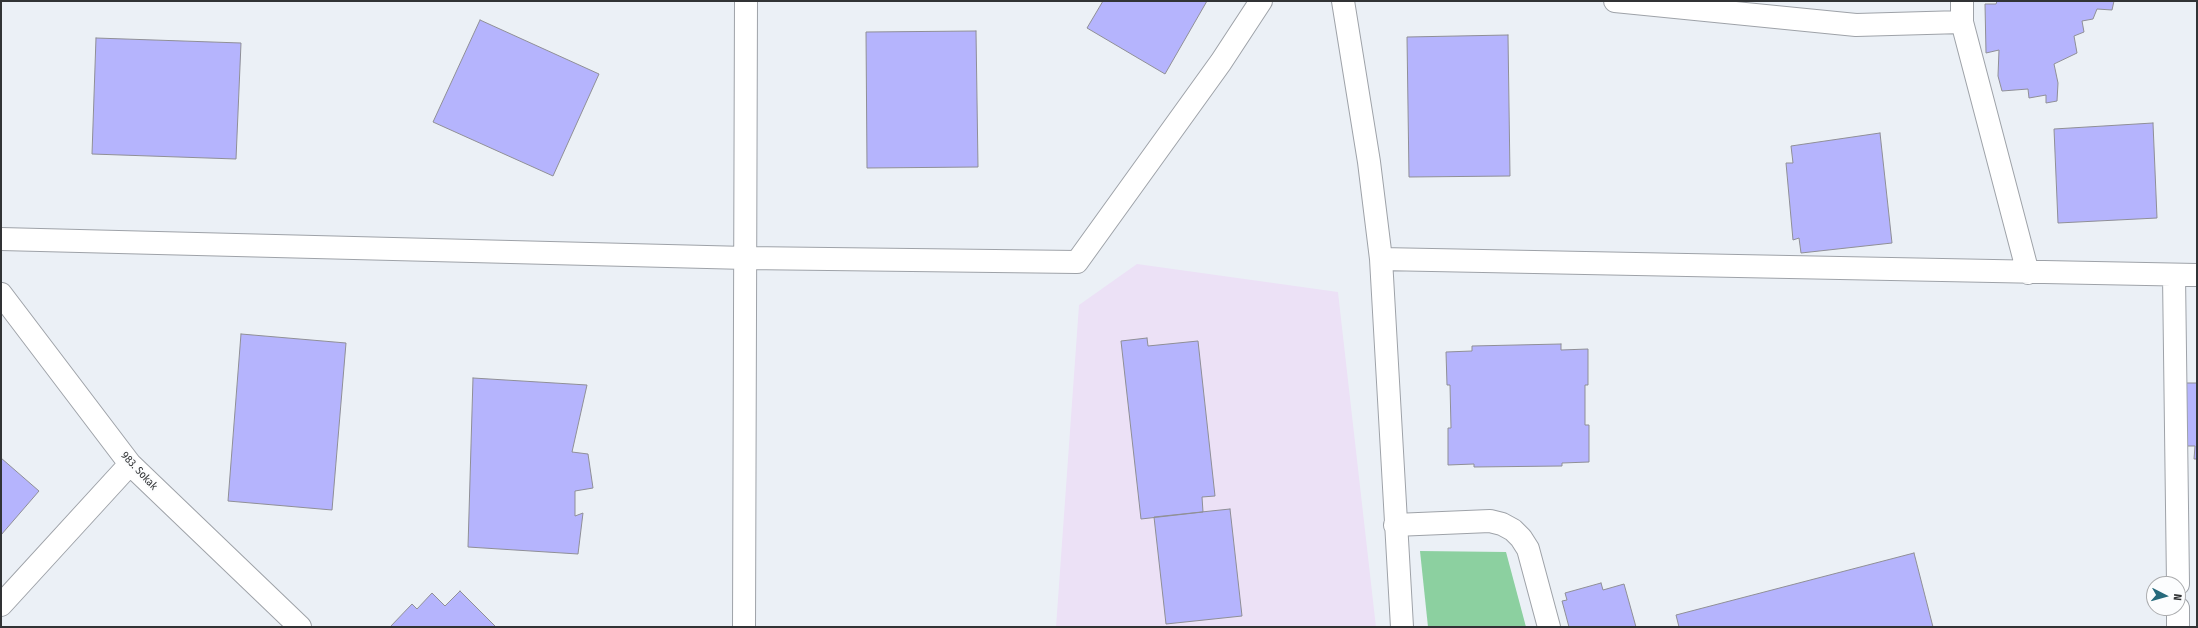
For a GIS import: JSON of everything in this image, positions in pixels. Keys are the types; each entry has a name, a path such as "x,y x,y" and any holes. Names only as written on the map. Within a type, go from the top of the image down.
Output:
{"street":[{"path":"744,627 746,1"},
{"path":"1,239 746,258 1077,262 1221,62 1261,1"},
{"path":"1343,1 1369,162 1381,259 1402,627"},
{"path":"1615,1 1856,24 1962,12 2028,273"},
{"path":"1381,259 2028,273 2197,275"},
{"path":"2174,275 2178,576"},
{"name":"983. Sokak","path":"1,294 130,464 300,627"},
{"path":"1,605 130,464"},
{"path":"1395,525 1490,521 1502,524 1513,530 1522,538 1528,549 1549,627"},
{"path":"2178,616 2178,627"}],"shaded area":[{"path":"1137,264 1338,292 1376,627 1056,627 1079,305"}],"green space":[{"path":"1420,551 1506,552 1526,627 1428,627"}],"building":[{"path":"1103,1 1207,1 1165,74 1087,28"},
{"path":"1997,1 2114,1 2112,10 2097,9 2093,19 2082,21 2084,32 2074,36 2077,53 2054,64 2058,83 2057,101 2046,103 2046,95 2029,98 2028,89 2002,91 1998,76 1999,50 1986,53 1985,4 1996,4"},
{"path":"480,20 599,74 553,176 433,122"},
{"path":"976,31 978,167 867,168 866,32"},
{"path":"1508,35 1510,176 1409,177 1407,37"},
{"path":"96,38 241,43 236,159 92,154"},
{"path":"2153,123 2157,218 2058,223 2054,129"},
{"path":"1880,133 1892,243 1801,253 1799,238 1793,240 1786,163 1793,163 1791,146"},
{"path":"241,334 346,343 332,510 228,501"},
{"path":"1147,338 1148,346 1198,341 1215,496 1202,497 1203,512 1141,519 1121,341"},
{"path":"1561,344 1561,350 1588,349 1588,385 1585,385 1585,425 1589,425 1589,462 1562,463 1562,466 1474,467 1474,464 1448,465 1448,428 1451,428 1450,385 1447,385 1446,352 1472,351 1472,346"},
{"path":"473,378 587,385 572,452 588,454 593,488 575,491 575,516 583,513 578,554 468,547"},
{"path":"2181,383 2197,383 2197,459 2194,459 2195,446 2183,446"},
{"path":"1,458 39,491 1,535"},
{"path":"1230,509 1242,616 1166,624 1154,517"},
{"path":"1914,553 1933,627 1679,627 1676,615"},
{"path":"1601,583 1603,590 1624,584 1636,627 1569,627 1562,601 1567,600 1565,593"},
{"path":"460,591 496,627 390,627 412,604 417,609 432,593 445,606"}]}
